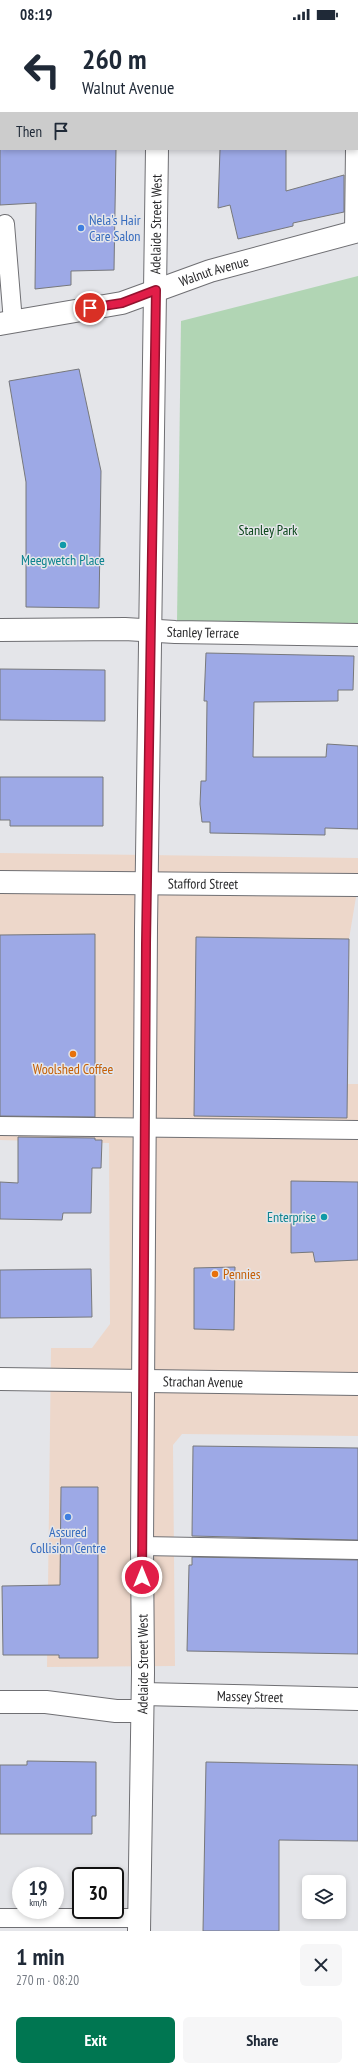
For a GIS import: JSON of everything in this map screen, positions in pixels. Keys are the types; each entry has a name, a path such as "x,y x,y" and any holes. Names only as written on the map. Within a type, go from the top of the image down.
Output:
{"street":[{"name":"Adelaide Street West","path":"139,1924 142,1702 144,1128 157,150"},
{"name":"Walnut Avenue","path":"6,323 122,303 210,271 356,232"},
{"name":"Stanley Terrace","path":"0,630 150,629 175,632 358,635"},
{"name":"Stafford Street","path":"0,882 358,885"},
{"name":"Strachan Avenue","path":"0,1379 358,1384"},
{"name":"Massey Street","path":"0,1702 46,1702 116,1711 142,1702 358,1699"}],"lane":[{"path":"355,150 356,232"},
{"path":"6,224 6,323"},
{"path":"0,1126 358,1130"},
{"path":"142,1546 358,1550"},
{"path":"0,1918 139,1924"}],"shaded area":[{"path":"0,853 358,858 358,885 349,939 348,1084 358,1084 358,1436 182,1434 173,1445 175,1666 47,1667 51,1348 92,1348 110,1324 109,1143 0,1140"}],"green space":[{"name":"Stanley Park","path":"358,276 358,623 177,623 181,321"}],"building":[{"path":"0,150 116,150 114,270 71,271 71,285 35,289 36,203 0,205"},
{"path":"220,150 286,150 286,191 344,175 344,212 293,223 293,226 238,239 230,205 218,208"},
{"name":"Meegwetch Place","path":"79,369 101,471 99,608 26,607 26,482 9,381"},
{"path":"206,653 354,656 353,690 338,690 338,701 254,702 253,757 326,757 327,744 358,746 358,829 325,828 325,835 210,833 210,822 202,822 200,804 201,781 206,781 207,701 204,701"},
{"path":"0,669 105,670 105,721 0,720"},
{"path":"0,777 103,777 103,826 10,826 10,820 0,820"},
{"path":"95,934 95,1117 0,1116 0,935"},
{"path":"196,937 349,939 347,1118 194,1116"},
{"path":"18,1137 95,1138 95,1140 102,1140 101,1168 92,1168 91,1213 63,1213 62,1220 0,1219 0,1182 18,1183"},
{"name":"Enterprise","path":"291,1181 358,1182 358,1260 315,1262 313,1252 291,1253"},
{"path":"235,1267 234,1330 194,1329 194,1268"},
{"path":"91,1269 92,1317 0,1318 0,1270"},
{"path":"193,1446 358,1448 358,1540 192,1536"},
{"path":"61,1487 98,1487 98,1658 59,1658 59,1655 3,1655 2,1586 60,1585"},
{"path":"192,1557 358,1560 358,1654 187,1651 189,1565 192,1565"},
{"path":"27,1761 96,1762 96,1816 92,1816 92,1834 0,1834 0,1765 27,1765"},
{"path":"206,1762 358,1765 358,1841 279,1840 279,1931 203,1931"}],"place":[{"name":"Nela's Hair Care Salon","path":"81,228"},
{"name":"Meegwetch Place","path":"63,545"},
{"name":"Woolshed Coffee","path":"73,1054"},
{"name":"Enterprise","path":"324,1217"},
{"name":"Pennies","path":"215,1274"},
{"name":"Assured Collision Centre","path":"68,1517"}],"route":[{"path":"90,308 122,303 156,290 146,944 142,1577"}]}
